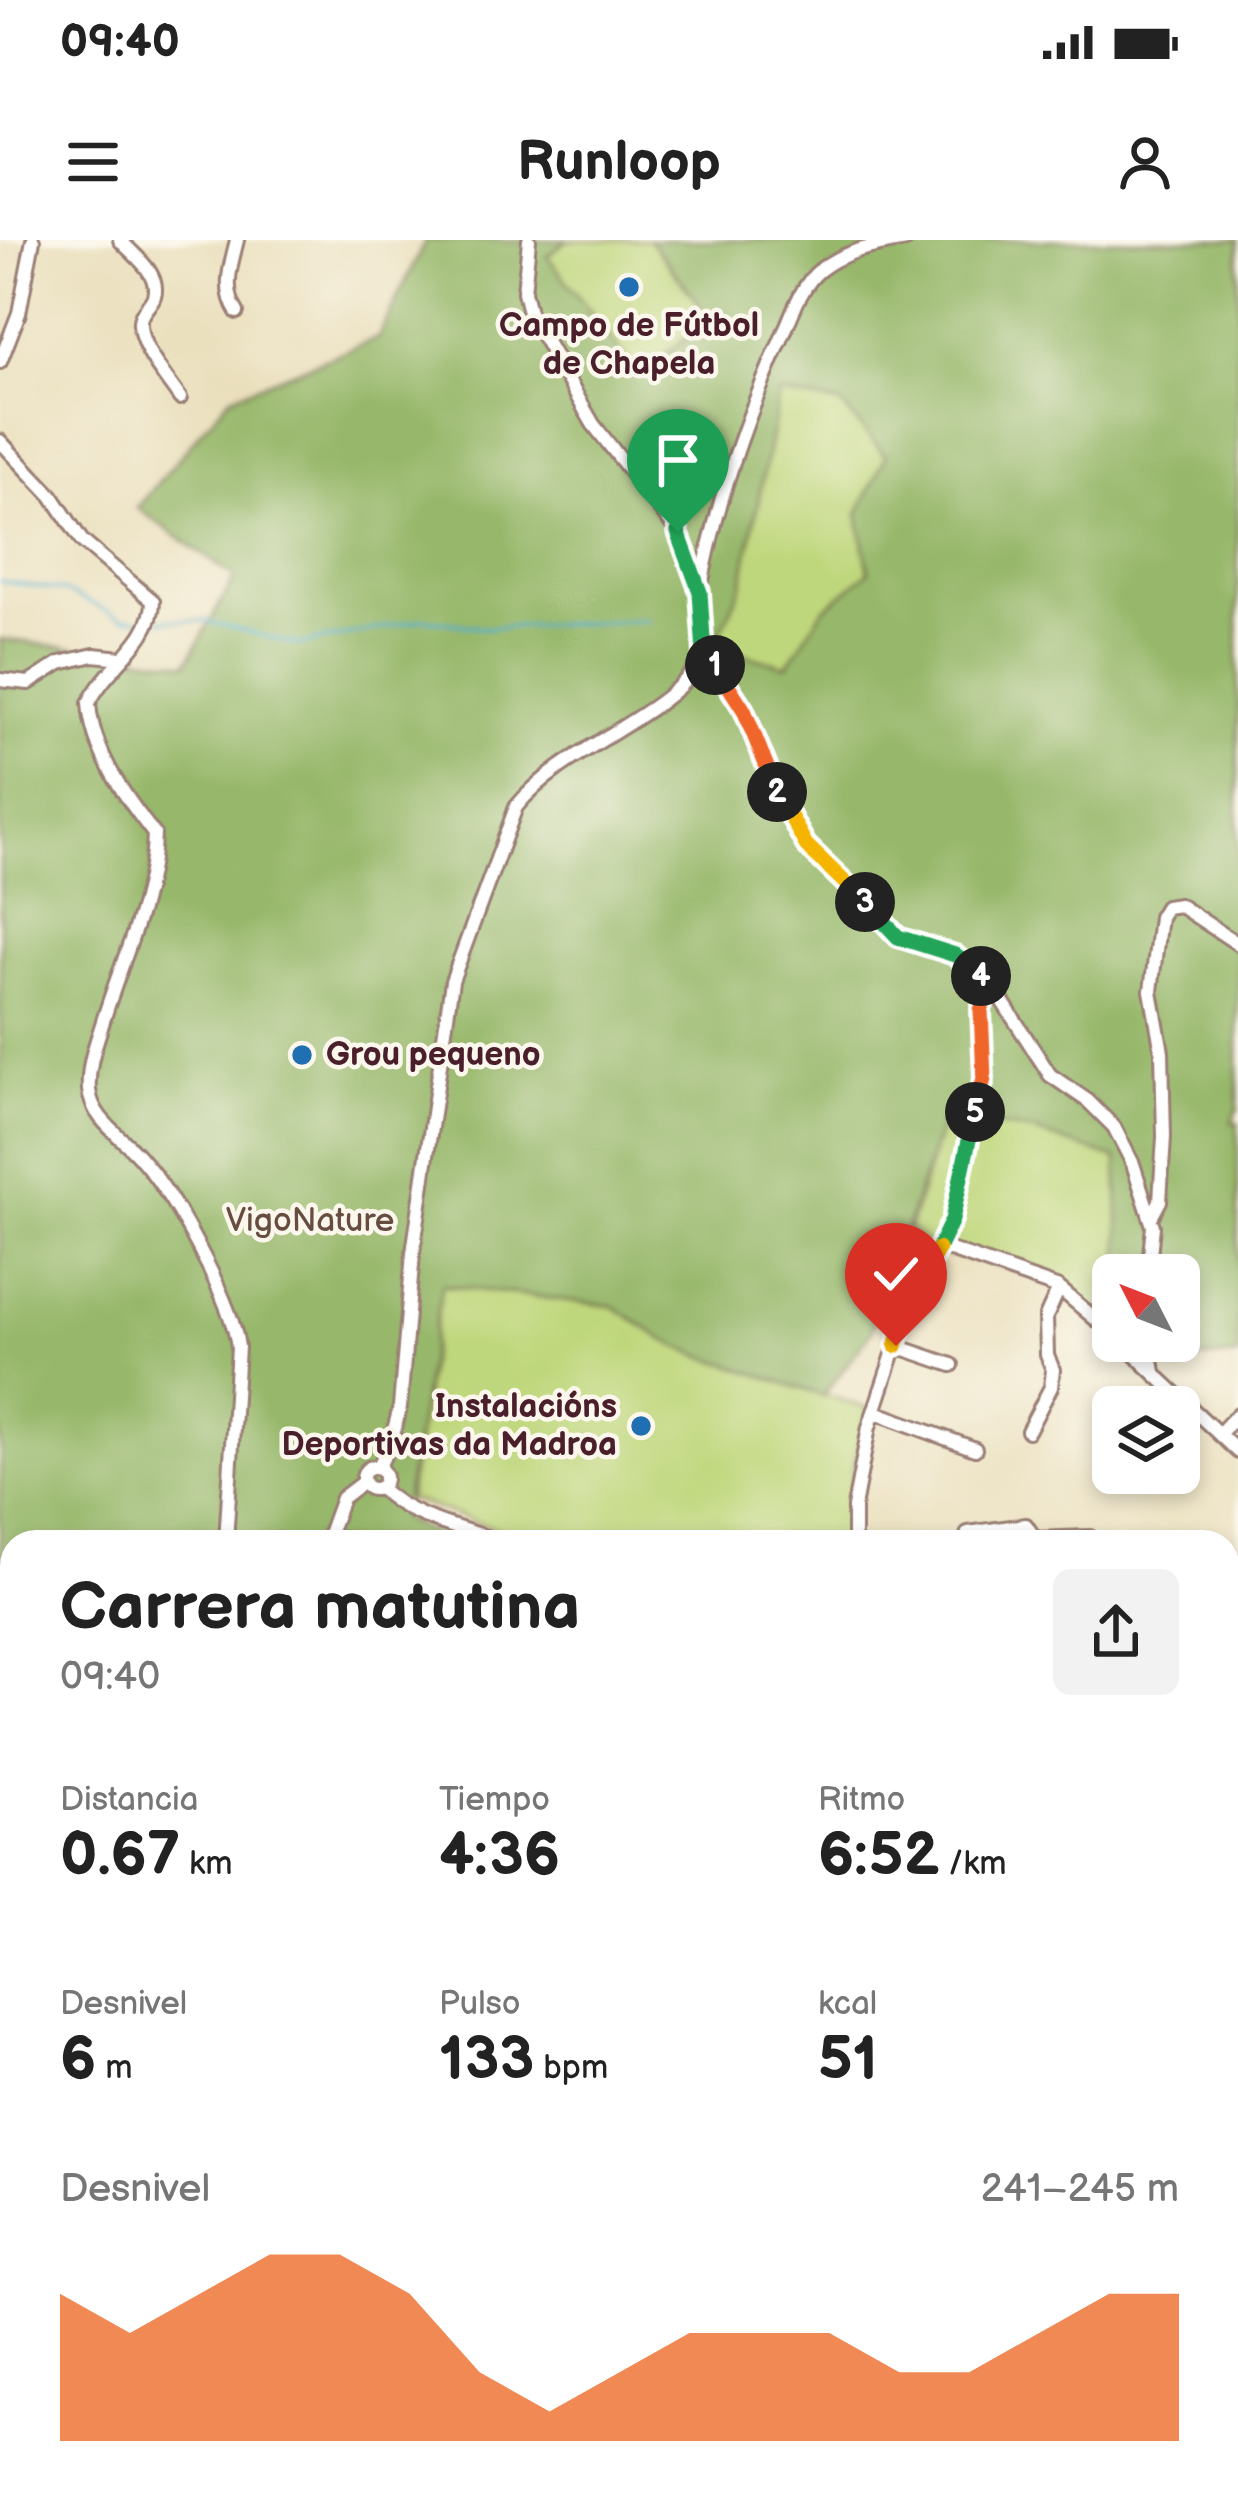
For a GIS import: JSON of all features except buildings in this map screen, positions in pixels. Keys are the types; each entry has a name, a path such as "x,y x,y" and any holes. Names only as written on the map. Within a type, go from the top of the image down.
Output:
{"street":[{"path":"0,362 20,313 33,240"},
{"path":"120,240 144,263 154,284 154,296 141,316 140,327 152,356 181,398"},
{"path":"237,240 227,277 231,306 237,312"},
{"path":"529,240 524,292 529,312 593,424 678,532 700,592 704,654 744,710 776,790 806,845 898,937 965,961 989,986 1050,1075 1088,1101 1114,1127 1151,1217 1149,1254"},
{"path":"700,592 742,431 795,307 816,272 851,251 906,240"},
{"path":"0,441 52,496 82,541 153,601 153,614 93,694 89,711 106,760 154,834 134,932 90,1064 89,1093 98,1114 159,1183 235,1324 238,1347 227,1530"},
{"path":"378,1468 400,1407 413,1252 452,981 512,818 534,785 677,690 704,654"},
{"path":"0,680 29,683 60,662 94,655 122,658"},
{"path":"1151,1217 1160,1201 1164,1137 1162,1052 1151,991 1160,917 1166,907 1179,905 1238,944"},
{"path":"854,1530 854,1507 875,1412 913,1294 952,1220 984,1079 981,1010 989,986"},
{"path":"939,1246 1059,1288 1092,1316"},
{"path":"1028,1431 1051,1388 1046,1316 1059,1288"},
{"path":"896,1346 952,1365"},
{"path":"1142,1362 1238,1451"},
{"path":"1152,1362 1154,1373"},
{"path":"875,1412 975,1449"},
{"path":"1219,1434 1238,1414"},
{"path":"330,1530 342,1498 363,1482 366,1470 378,1468"},
{"path":"378,1468 386,1478 380,1488"},
{"path":"363,1482 411,1510 468,1530"},
{"path":"976,1530 1027,1525 1030,1530"}],"green space":[{"name":"VigoNature","path":"426,240 567,240 547,256 639,375 711,319 650,240 1238,240 1238,1109 1232,1122 1238,1123 1238,1356 1200,1359 1200,1254 1120,1254 1117,1159 1035,1132 944,1117 871,1332 823,1396 697,1354 663,1339 613,1306 442,1285 402,1519 426,1530 0,1530 0,639 187,663 235,577 137,508 230,397 378,338","holes":["779,394 841,404 886,456 858,514 869,572 823,610 787,666 718,647 742,585"]},
{"name":"Campo de Fútbol de Chapela","path":"567,240 650,240 711,319 639,375 547,256"},
{"path":"778,393 841,404 886,456 858,514 870,572 823,610 787,667 718,646 717,639 742,585"},
{"path":"944,1117 1034,1131 1125,1156 1143,1254 1092,1254 1092,1308 1033,1275 935,1253 909,1229"},
{"name":"Instalacións Deportivas da Madroa","path":"441,1285 613,1306 663,1339 697,1354 869,1409 853,1465 848,1530 500,1530 408,1499"}],"waterway":[{"path":"0,581 64,591 122,618 141,619"},
{"path":"159,620 205,621 299,645 424,619 482,628 649,620"}],"place":[{"name":"Campo de Fútbol de Chapela","path":"629,287"},
{"name":"Grou pequeno","path":"302,1055"},
{"name":"Instalacións Deportivas da Madroa","path":"641,1426"}],"route":[{"path":"678,532 700,592 704,654 744,710 776,790 806,845 898,937 955,955 978,971 989,986 981,1010 984,1079 952,1220 913,1294 896,1346"}]}
